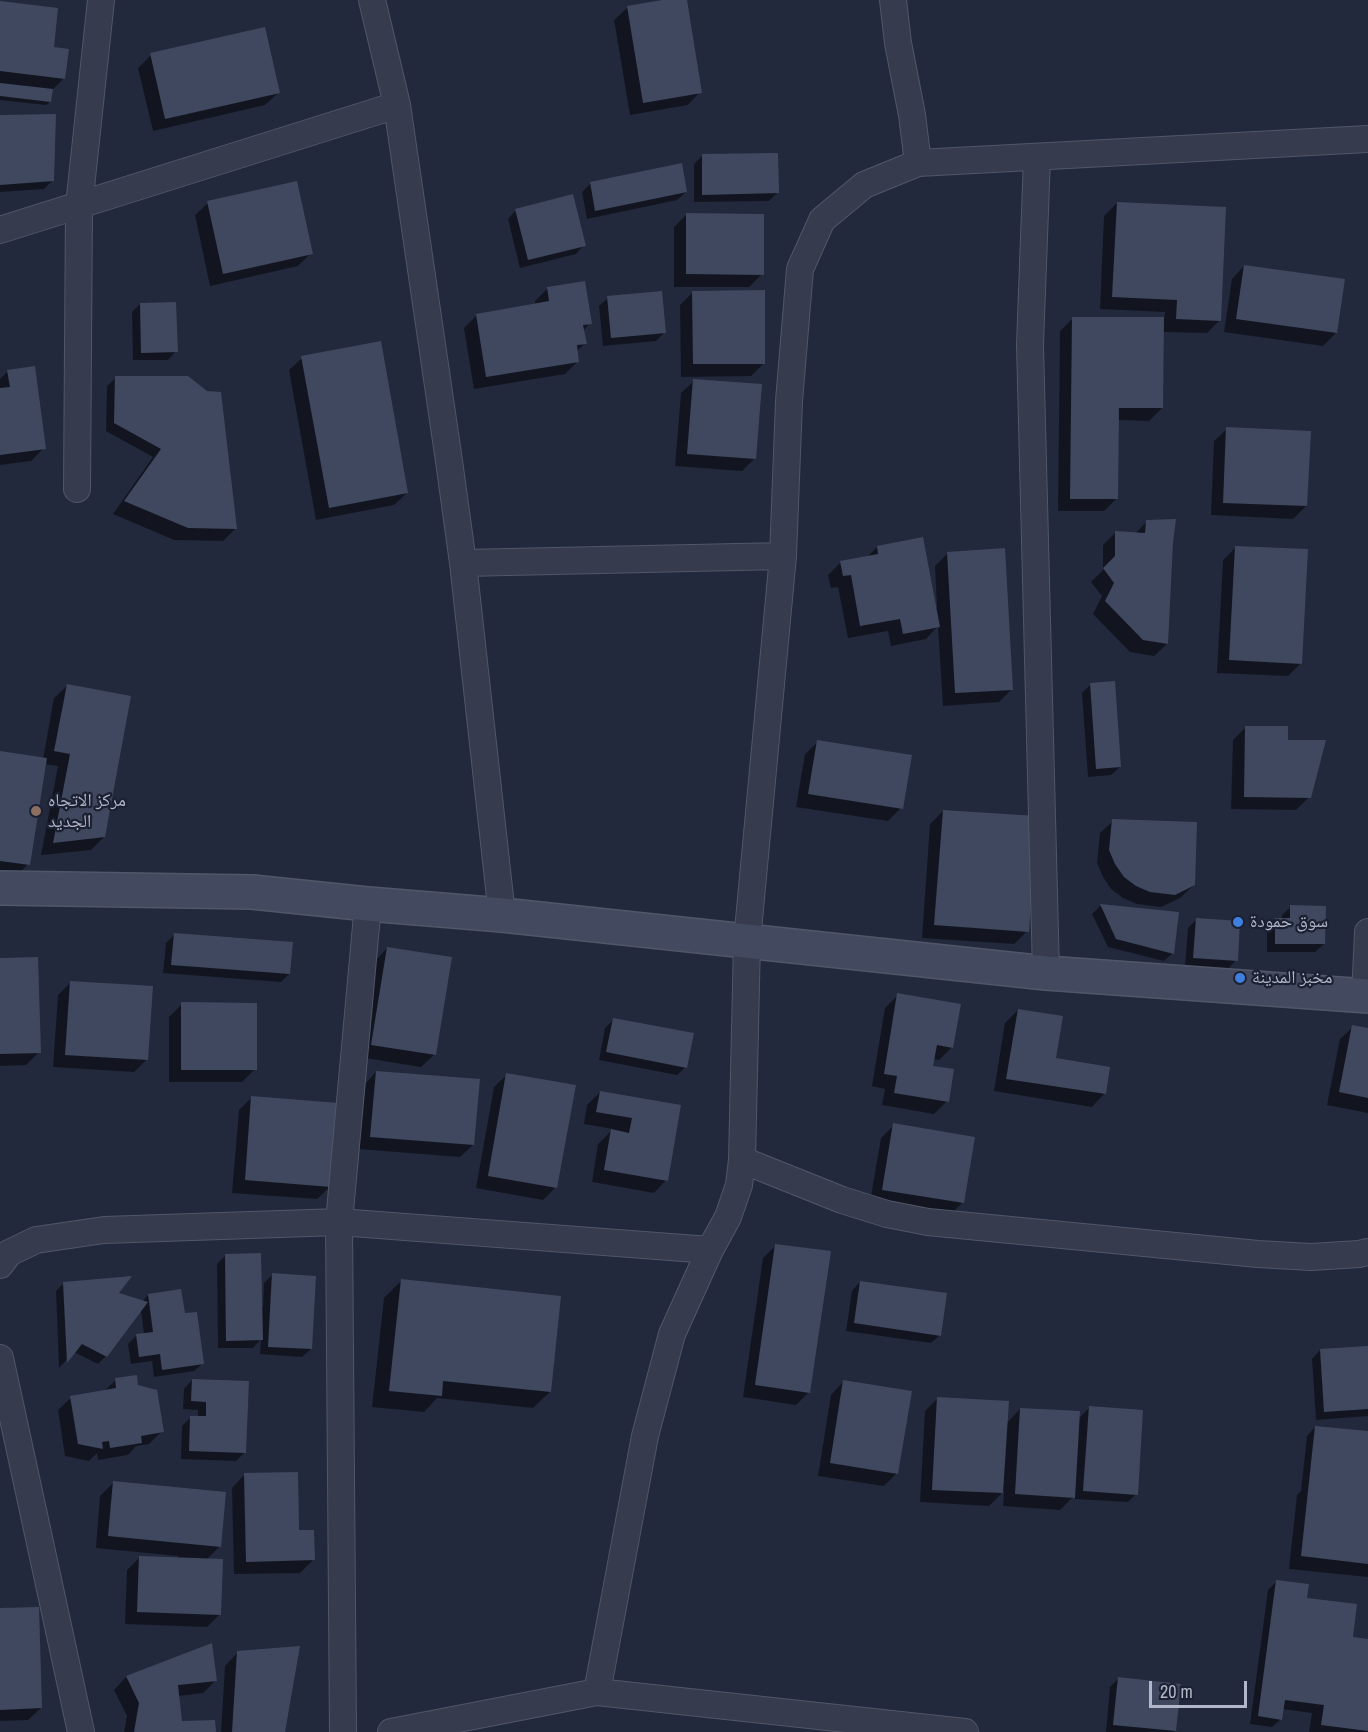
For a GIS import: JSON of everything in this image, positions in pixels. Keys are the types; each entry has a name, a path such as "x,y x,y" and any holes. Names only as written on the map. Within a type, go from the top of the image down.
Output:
{"street":[{"path":"78,489 79,206 101,0"},
{"path":"372,0 397,105 463,563 502,915"},
{"path":"893,0 918,163"},
{"path":"0,230 397,105"},
{"path":"597,1692 645,1436 672,1334 728,1216 739,1185 742,1160 747,941 783,556 789,401 800,269 822,220 864,185 918,163 1368,139"},
{"path":"1037,158 1030,345 1046,973"},
{"path":"463,563 783,556"},
{"path":"0,888 252,892 502,915 1046,973 1367,996 1368,932"},
{"path":"343,1732 339,1222 368,904"},
{"path":"742,1160 843,1200 887,1214 928,1222 1258,1254 1311,1257 1368,1252"},
{"path":"0,1264 9,1253 36,1240 104,1230 339,1222 710,1250"},
{"path":"0,1358 81,1732"},
{"path":"391,1732 597,1692 965,1732"}],"building":[{"path":"662,0 687,0 702,93 643,103 627,6"},
{"path":"0,1 58,8 54,47 69,49 65,79 0,71"},
{"path":"265,27 280,93 165,119 150,53"},
{"path":"0,83 53,89 51,102 0,96"},
{"path":"56,114 54,181 0,185 0,115"},
{"path":"778,153 779,193 702,195 702,154"},
{"path":"682,163 687,192 595,211 590,182"},
{"path":"297,181 313,254 223,274 207,201"},
{"path":"573,194 586,246 528,260 515,209"},
{"path":"1117,202 1226,207 1221,321 1176,319 1177,300 1112,297"},
{"path":"686,213 764,214 764,275 686,274"},
{"path":"1244,265 1345,279 1337,333 1236,319"},
{"path":"585,281 592,324 583,325 587,344 577,345 579,362 486,377 476,314 549,301 547,287"},
{"path":"765,290 765,364 693,364 692,291"},
{"path":"662,291 666,333 611,338 607,296"},
{"path":"176,302 178,352 141,353 140,303"},
{"path":"1072,317 1164,317 1163,408 1119,408 1118,499 1070,499"},
{"path":"381,341 408,493 329,508 301,356"},
{"path":"35,366 46,449 0,455 0,388 10,387 7,370"},
{"path":"115,376 188,376 207,391 221,392 237,529 188,528 124,501 161,449 114,423"},
{"path":"693,379 762,384 756,459 687,454"},
{"path":"1226,427 1311,431 1307,506 1223,503"},
{"path":"1176,519 1168,644 1143,640 1105,601 1114,583 1103,568 1115,556 1115,531 1145,533 1146,520"},
{"path":"923,537 940,627 903,634 900,619 860,626 851,575 843,576 840,561 878,554 877,546"},
{"path":"1235,546 1308,549 1302,664 1229,660"},
{"path":"1005,548 1013,690 955,693 947,552"},
{"path":"1115,681 1121,767 1096,769 1090,683"},
{"path":"67,684 131,696 105,837 53,843 70,754 54,751"},
{"path":"1245,726 1288,726 1288,740 1326,740 1311,798 1244,797"},
{"path":"817,740 912,755 903,809 808,794"},
{"path":"0,751 47,758 30,865 0,861"},
{"path":"943,810 1037,816 1029,932 934,925"},
{"path":"1112,819 1197,822 1195,885 1175,895 1150,892 1124,877 1109,850"},
{"path":"1100,904 1179,912 1174,954 1116,939"},
{"path":"1290,905 1326,906 1325,944 1275,944 1275,918 1290,918"},
{"path":"1196,918 1240,921 1238,961 1193,958"},
{"path":"174,933 293,942 290,974 171,965"},
{"path":"387,947 452,957 436,1055 371,1045"},
{"path":"38,957 41,1053 0,1054 0,958"},
{"path":"70,981 153,986 148,1060 65,1055"},
{"path":"897,993 961,1004 953,1048 937,1045 933,1066 954,1069 949,1102 894,1093 897,1076 884,1074"},
{"path":"181,1002 257,1003 257,1070 181,1070"},
{"path":"1018,1009 1063,1016 1056,1058 1110,1067 1106,1094 1006,1079"},
{"path":"613,1018 694,1033 687,1068 606,1052"},
{"path":"1352,1025 1368,1028 1368,1098 1339,1092"},
{"path":"376,1071 480,1079 474,1145 370,1137"},
{"path":"506,1073 576,1085 557,1188 488,1176"},
{"path":"600,1091 681,1105 668,1181 604,1170 611,1129 629,1133 632,1118 596,1112"},
{"path":"251,1096 339,1103 331,1187 245,1180"},
{"path":"893,1123 975,1137 964,1203 882,1190"},
{"path":"775,1244 831,1251 810,1393 755,1385"},
{"path":"261,1253 263,1340 226,1341 225,1254"},
{"path":"272,1273 316,1276 312,1349 268,1347"},
{"path":"132,1276 119,1293 148,1302 107,1357 82,1344 67,1363 63,1282"},
{"path":"401,1279 561,1296 551,1392 443,1381 442,1396 389,1391"},
{"path":"860,1281 947,1293 941,1336 854,1323"},
{"path":"181,1289 185,1313 197,1312 204,1364 162,1370 160,1354 139,1357 136,1334 153,1332 148,1294"},
{"path":"1368,1346 1368,1409 1324,1412 1320,1349"},
{"path":"137,1375 138,1385 157,1390 164,1432 141,1436 142,1443 110,1448 109,1441 102,1442 103,1449 78,1444 70,1396 116,1388 115,1378"},
{"path":"192,1379 249,1381 246,1453 189,1451 190,1416 206,1416 206,1402 191,1401"},
{"path":"843,1380 912,1391 898,1474 830,1463"},
{"path":"937,1397 1009,1401 1003,1493 932,1490"},
{"path":"1089,1406 1143,1410 1138,1495 1083,1491"},
{"path":"1020,1408 1080,1411 1075,1498 1015,1494"},
{"path":"1315,1426 1368,1431 1368,1564 1301,1556"},
{"path":"298,1472 299,1530 314,1530 315,1560 246,1562 244,1473"},
{"path":"113,1481 226,1492 221,1547 108,1536"},
{"path":"139,1556 223,1559 221,1615 137,1612"},
{"path":"1276,1580 1309,1584 1307,1598 1357,1604 1353,1637 1368,1639 1368,1731 1321,1725 1324,1705 1285,1700 1282,1720 1258,1716"},
{"path":"39,1607 42,1708 0,1710 0,1608"},
{"path":"212,1643 217,1681 178,1685 182,1721 215,1720 216,1732 134,1732 139,1703 126,1676"},
{"path":"300,1646 285,1732 232,1732 237,1651"},
{"path":"1118,1677 1181,1684 1176,1731 1113,1725"}],"place":[{"name":"مركز الاتجاه الجديد","path":"36,811"},
{"name":"سوق حمودة","path":"1238,922"},
{"name":"مخبز المدينة","path":"1240,978"}]}
